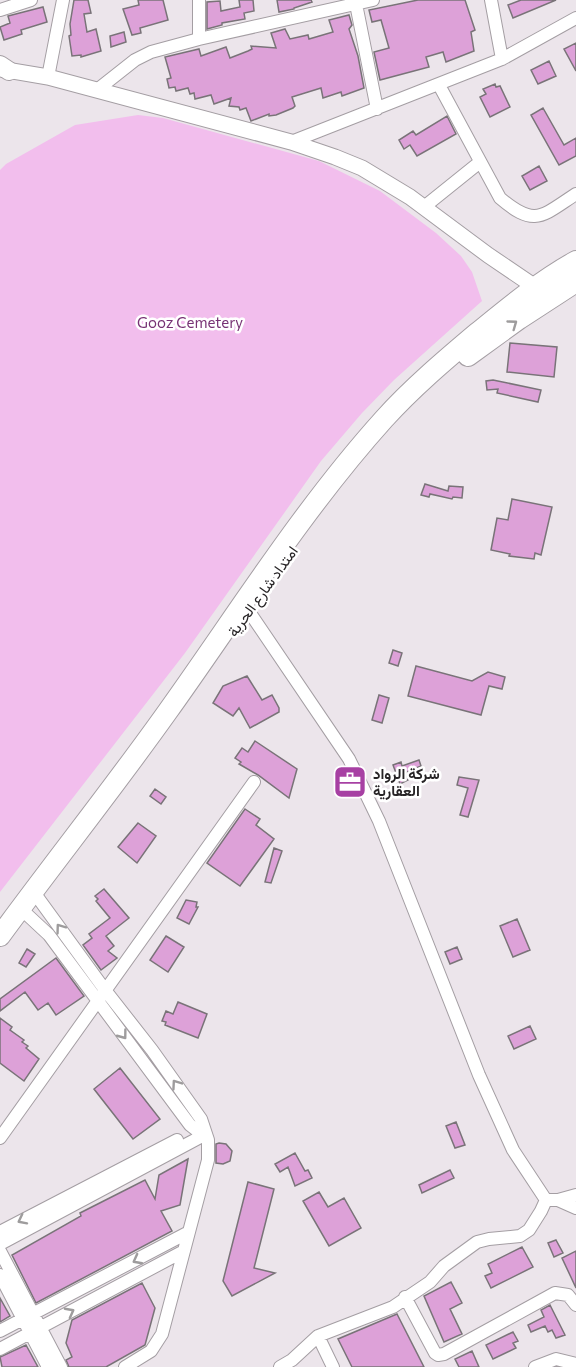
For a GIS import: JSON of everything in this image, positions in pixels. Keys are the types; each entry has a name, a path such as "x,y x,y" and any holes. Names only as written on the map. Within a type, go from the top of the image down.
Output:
{"main road":[{"name":"امتداد شارع الحرية","path":"36,895 173,716 337,488 391,424 576,261"},
{"name":"امتداد شارع الحرية","path":"543,292 576,282"},
{"path":"0,936 36,895 262,576 360,447 416,387 462,346 543,292"},
{"path":"0,951 23,911"}],"street":[{"path":"0,10 31,0"},
{"path":"48,77 63,0"},
{"path":"199,0 199,39"},
{"path":"97,90 135,60 151,52 341,4 356,4 373,0"},
{"path":"491,0 502,59"},
{"path":"356,4 377,109"},
{"path":"291,142 502,59 576,18"},
{"path":"3,68 48,77 291,142 362,168 424,207 488,255 543,292"},
{"path":"439,85 500,198 514,211 526,216 540,216 576,194"},
{"path":"424,207 480,162"},
{"path":"248,610 349,759 379,821 479,1075 513,1150 552,1200 576,1208"},
{"path":"0,1138 254,782"},
{"path":"36,895 152,1050 202,1130 209,1146 208,1160 160,1340 151,1351 125,1367"},
{"path":"23,911 49,935 98,1002 202,1130"},
{"path":"0,1232 202,1130"},
{"path":"0,1244 202,1130"},
{"path":"280,1367 292,1360 318,1336 393,1307 430,1282 444,1266 477,1242 520,1236 529,1230 541,1211 552,1200 576,1195"},
{"path":"0,1331 189,1232"},
{"path":"0,1251 28,1317"},
{"path":"0,1349 184,1251"},
{"path":"0,1275 60,1367"},
{"path":"405,1297 438,1355 444,1354 520,1310 555,1293 568,1294 576,1305"},
{"path":"36,1331 48,1367"},
{"path":"318,1336 333,1367"},
{"path":"535,1367 556,1359 576,1364"}],"green space":[{"name":"Gooz Cemetery","path":"138,115 163,118 319,161 380,191 436,233 461,256 472,272 482,301 394,380 321,461 185,653 0,892 0,170 6,164 75,125"}],"building":[{"path":"74,0 88,0 91,13 84,14 87,32 96,29 101,51 81,57 81,55 72,56 69,36 71,35 70,24"},
{"path":"138,0 163,0 168,20 140,28 141,33 132,35 123,9 139,5"},
{"path":"239,0 253,0 254,11 244,13 245,19 222,23 222,25 207,29 207,2 220,1 221,11 240,7"},
{"path":"277,0 311,0 312,2 279,12"},
{"path":"418,0 465,0 475,30 471,32 474,51 446,62 443,52 426,57 429,67 380,80 374,52 389,48 381,20 372,22 369,10"},
{"path":"521,0 556,0 513,18 508,5"},
{"path":"43,7 47,22 21,30 22,34 4,40 0,27 10,23 8,16"},
{"path":"349,15 352,25 349,29 358,56 364,88 342,96 341,92 323,98 321,88 292,97 295,106 293,108 251,121 246,108 240,110 239,107 229,106 231,98 214,104 211,95 195,99 194,93 190,94 188,88 176,91 175,87 169,88 167,79 171,78 165,57 199,49 201,56 226,47 230,58 252,49 251,46 276,48 271,33 285,29 290,39 308,35 309,39 333,32 329,20"},
{"path":"124,32 126,42 111,47 110,36"},
{"path":"576,43 576,71 564,49"},
{"path":"549,61 556,76 538,84 531,70"},
{"path":"495,84 496,87 500,86 510,107 490,117 480,97 486,94 483,89"},
{"path":"543,108 564,145 576,138 576,156 559,165 531,115"},
{"path":"447,116 456,134 417,156 410,145 404,149 399,140 413,131 416,135"},
{"path":"539,166 547,181 530,190 522,176"},
{"path":"510,343 557,347 554,377 507,372"},
{"path":"493,380 541,390 538,402 497,393 498,389 487,390 486,381"},
{"path":"425,484 448,491 449,486 463,487 462,498 421,495"},
{"path":"512,499 552,507 541,555 535,553 534,559 509,556 510,554 491,550 497,518 508,520"},
{"path":"393,650 402,653 398,666 389,663"},
{"path":"416,666 472,681 488,672 505,677 502,689 489,686 481,715 408,696"},
{"path":"247,676 262,700 272,695 279,708 279,712 250,728 239,708 233,716 213,703 223,686"},
{"path":"379,695 389,698 382,723 372,720"},
{"path":"255,741 297,769 289,798 239,764 241,762 235,758 242,748 248,752"},
{"path":"419,760 421,766 405,773 408,780 400,784 393,765 401,762 402,766"},
{"path":"459,777 479,780 468,817 460,815 468,788 457,785"},
{"path":"155,789 166,797 161,804 150,796"},
{"path":"245,809 260,819 256,825 274,839 240,886 207,863"},
{"path":"138,823 156,836 137,863 118,847"},
{"path":"274,848 282,851 271,883 265,882"},
{"path":"104,889 129,918 106,936 114,946 108,951 117,958 101,970 83,945 92,938 89,934 110,918 96,901 98,899 95,896"},
{"path":"186,900 197,902 196,907 198,907 189,924 177,918"},
{"path":"517,919 530,950 513,957 500,926"},
{"path":"166,936 184,947 168,972 150,960"},
{"path":"457,947 462,959 450,964 445,952"},
{"path":"27,949 35,954 26,967 19,963"},
{"path":"56,958 84,996 56,1015 48,1003 38,1010 25,992 0,1011 0,999"},
{"path":"178,1002 207,1014 198,1038 165,1025 166,1022 162,1021 166,1011 173,1014"},
{"path":"0,1018 12,1027 10,1030 24,1040 22,1042 28,1046 26,1048 39,1059 24,1081 0,1063"},
{"path":"530,1026 536,1039 514,1049 508,1036"},
{"path":"120,1068 160,1119 133,1139 94,1089"},
{"path":"456,1122 465,1145 455,1148 446,1126"},
{"path":"216,1144 226,1144 232,1151 230,1161 223,1164 216,1163"},
{"path":"295,1153 305,1171 308,1170 312,1178 295,1186 288,1167 280,1172 275,1164"},
{"path":"188,1159 180,1205 161,1211 172,1231 36,1303 12,1255 81,1216 80,1213 145,1180 155,1199 159,1175"},
{"path":"450,1170 454,1178 422,1193 419,1185"},
{"path":"248,1182 274,1189 254,1268 275,1273 232,1296 223,1281"},
{"path":"319,1192 328,1207 344,1198 361,1228 329,1246 303,1201"},
{"path":"556,1240 563,1253 554,1257 548,1243"},
{"path":"522,1247 533,1267 491,1288 485,1276 492,1273 488,1264"},
{"path":"576,1251 576,1288 562,1258"},
{"path":"451,1282 462,1303 450,1309 462,1334 444,1342 424,1296"},
{"path":"142,1283 155,1308 145,1345 106,1367 69,1367 66,1360 72,1357 66,1343 72,1320"},
{"path":"0,1298 10,1316 0,1322"},
{"path":"550,1305 565,1335 556,1338 552,1330 548,1332 545,1326 531,1332 528,1325 544,1317 541,1310"},
{"path":"397,1314 424,1367 352,1367 338,1339"},
{"path":"513,1332 518,1341 513,1343 516,1348 493,1359 486,1345"},
{"path":"26,1345 38,1367 2,1367 0,1357"},
{"path":"472,1351 479,1367 459,1367 455,1359"}],"place":[{"name":"شركة الرواد العقارية","path":"350,782"}]}
